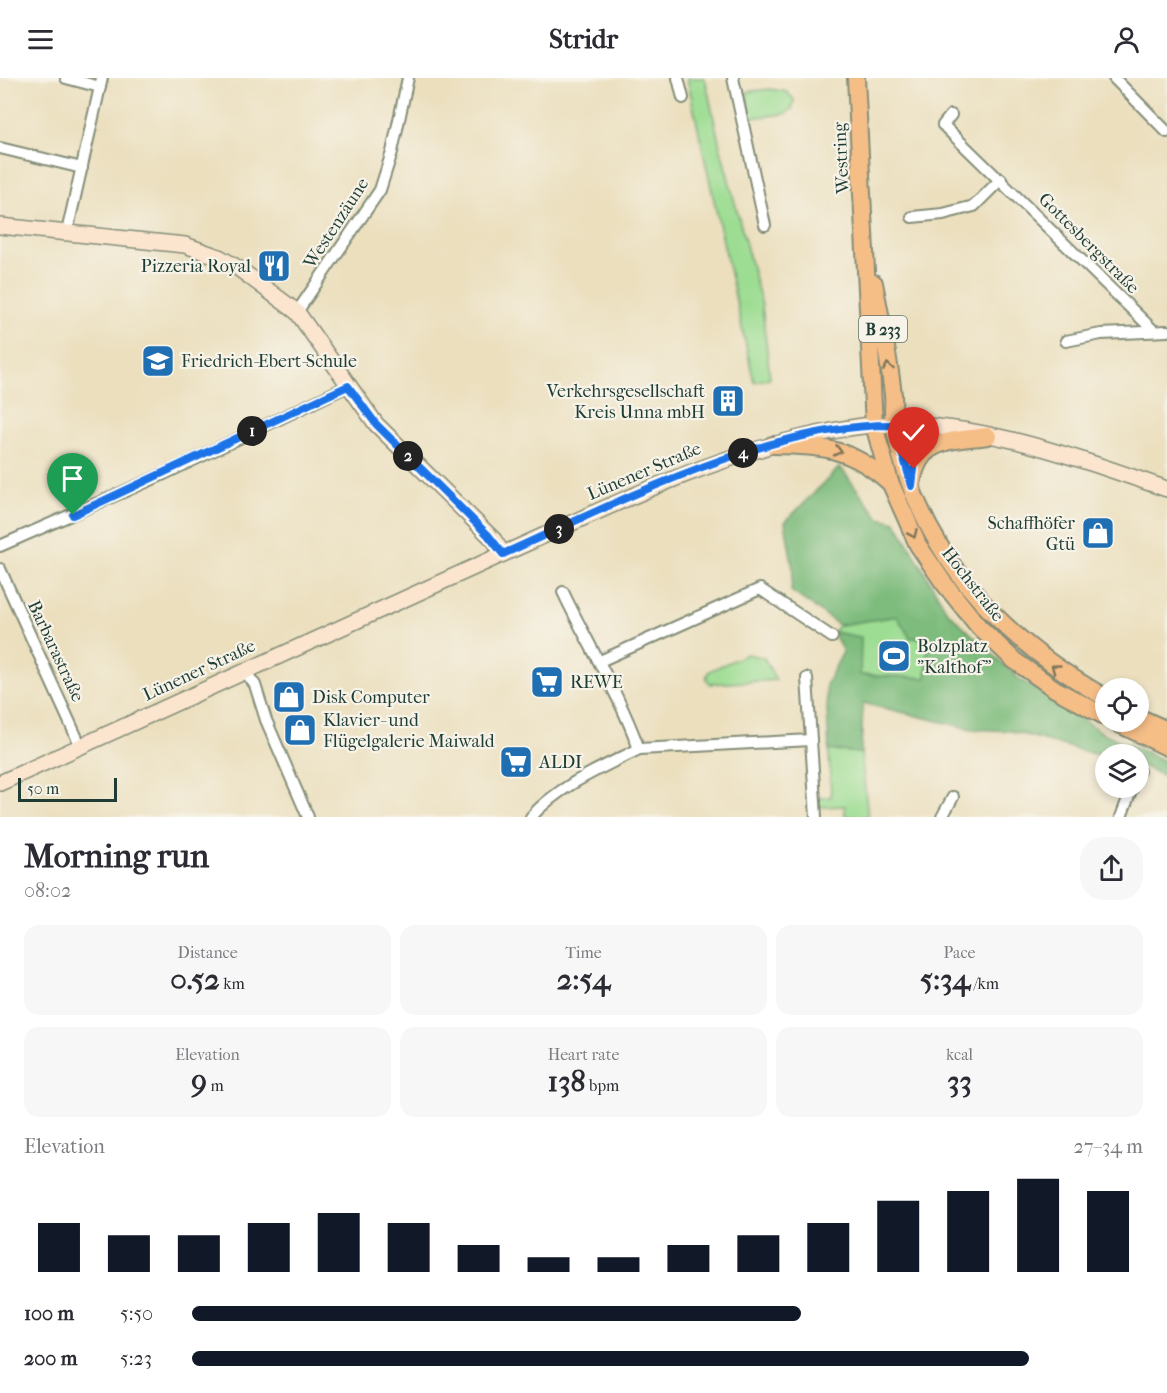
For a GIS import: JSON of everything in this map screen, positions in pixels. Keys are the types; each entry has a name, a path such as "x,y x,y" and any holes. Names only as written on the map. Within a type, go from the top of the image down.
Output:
{"main road":[{"name":"Westring","path":"856,78 865,235 867,325 874,425"},
{"path":"0,226 185,245 219,257 238,268 297,312 376,424 488,535 503,554"},
{"name":"Westring","path":"865,235 893,395 894,425"},
{"name":"Lünener Straße","path":"0,783 503,554 700,468 772,445 874,425 894,425 988,436 1077,458 1167,489"},
{"name":"Hochstraße","path":"874,425 890,482 918,544 943,582 979,627 1015,661 1055,689 1095,711"},
{"name":"Hochstraße","path":"894,425 912,486 932,532 960,576 987,610 1016,638 1060,672 1095,692"},
{"path":"912,486 914,469 929,448 949,441 988,436"},
{"path":"772,445 834,448 869,464 890,482"},
{"path":"1149,722 1167,730"},
{"path":"1136,732 1167,747"}],"street":[{"path":"66,78 101,82 67,232"},
{"name":"Westenzäune","path":"297,312 380,190 392,152 408,78"},
{"path":"678,78 682,98"},
{"path":"733,78 765,225"},
{"path":"1114,78 1167,132"},
{"name":"Gottesbergstraße","path":"951,115 943,125 1154,331"},
{"path":"0,148 82,168"},
{"path":"912,216 944,214 974,206 1000,179"},
{"path":"1066,341 1101,334 1167,331"},
{"path":"0,546 165,474 348,386"},
{"name":"Barbarastraße","path":"0,569 81,747"},
{"path":"600,661 760,589 832,637"},
{"path":"563,592 588,646 600,661 623,707 639,749"},
{"path":"244,670 255,685 266,720 308,817"},
{"path":"807,678 816,817"},
{"path":"531,817 542,805 595,771 639,749 811,740"},
{"path":"942,817 953,797"},
{"path":"1121,817 1128,798"}],"green space":[{"path":"687,78 705,78 719,142 762,306 770,378 754,382"},
{"path":"770,89 787,92 794,100 792,109 785,114 750,118 746,92"},
{"path":"840,467 879,518 896,522 947,611 1019,679 1095,728 1095,732 1101,732 1127,744 1095,744 1095,754 1011,731 972,729 863,703 861,753 829,750 826,685 843,652 833,632 861,637 860,675 926,678 928,638 910,638 897,616 839,625 791,591 793,569 785,522"},
{"path":"898,616 928,638 927,678 859,675 833,632 839,625"},
{"path":"747,654 764,658 776,680 710,684 706,678 709,671"},
{"path":"829,750 861,753 868,817 845,817 845,806 819,807 818,798 831,797"},
{"path":"1149,754 1167,762 1167,777 1149,769"}],"place":[{"name":"Pizzeria Royal","path":"274,266"},
{"name":"Friedrich-Ebert-Schule","path":"158,361"},
{"name":"Verkehrsgesellschaft Kreis Unna mbH","path":"728,401"},
{"name":"Schaffhöfer Gtü","path":"1098,533"},
{"name":"Bolzplatz \"Kalthof\"","path":"894,656"},
{"name":"REWE","path":"547,682"},
{"name":"Disk Computer","path":"289,697"},
{"name":"Klavier- und Flügelgalerie Maiwald","path":"300,730"},
{"name":"ALDI","path":"516,762"}],"route":[{"path":"73,515 165,474 348,386 376,424 494,540 503,554 700,468 776,443 850,428 894,425 912,486 914,469"}]}
